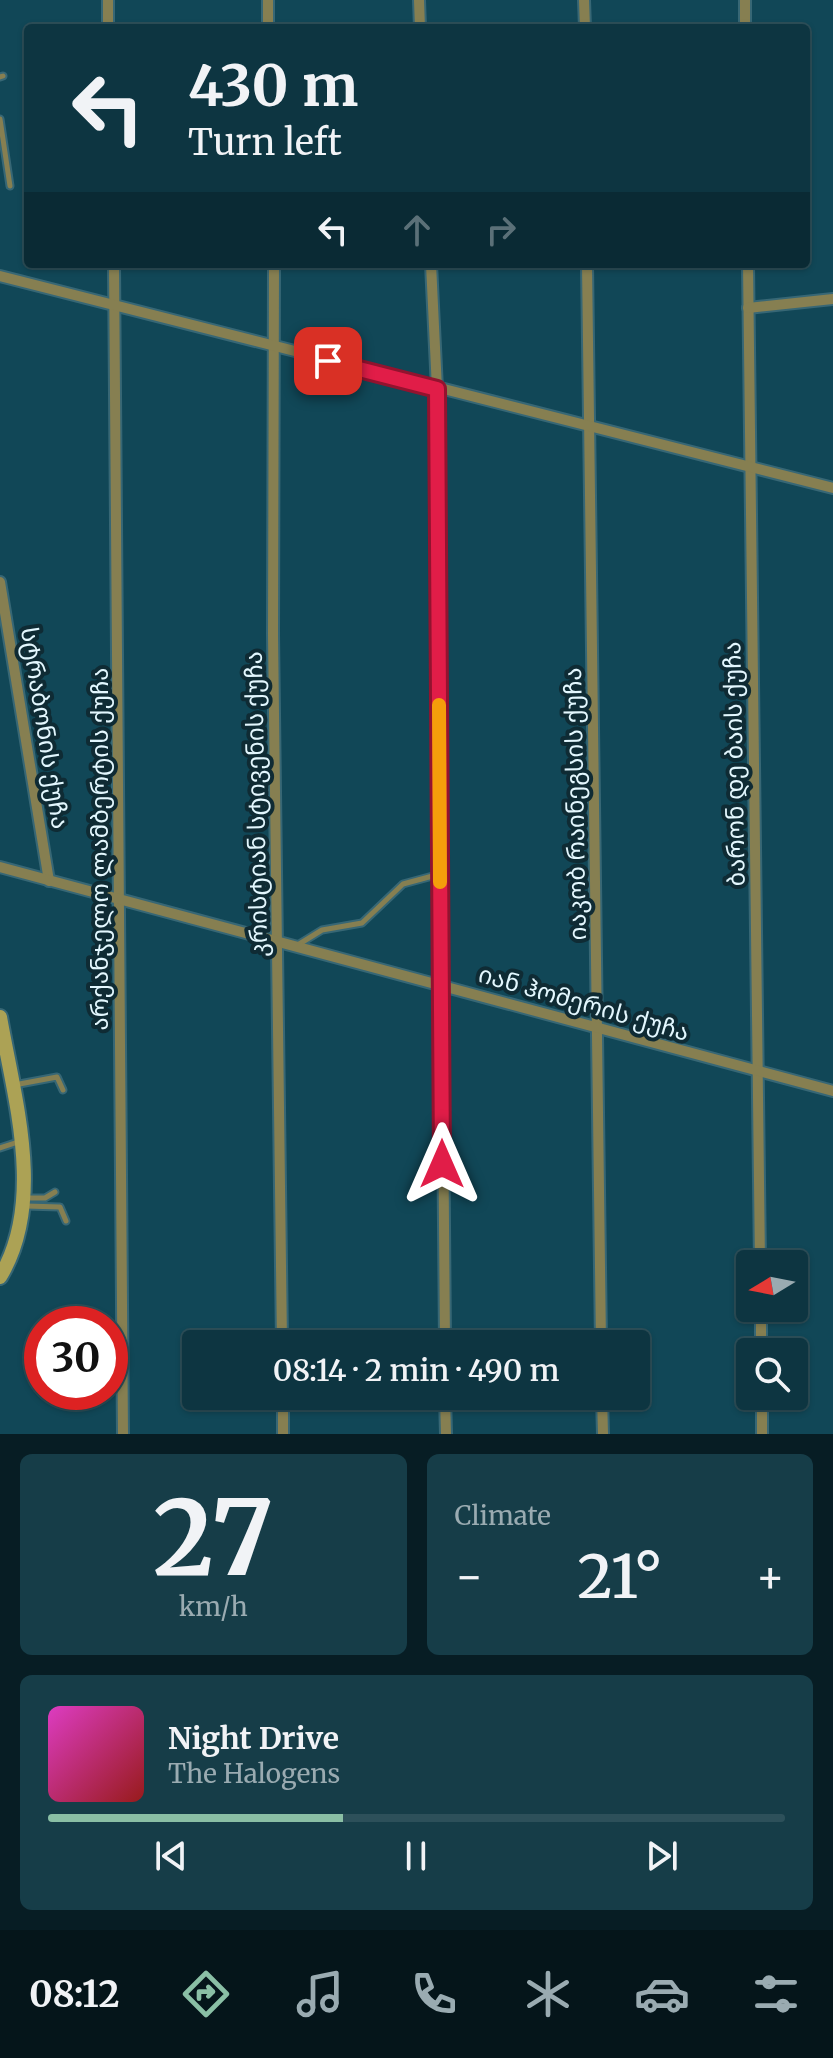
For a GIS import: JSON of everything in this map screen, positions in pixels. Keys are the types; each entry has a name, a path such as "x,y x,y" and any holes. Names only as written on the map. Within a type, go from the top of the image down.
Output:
{"street":[{"path":"108,0 108,24"},
{"path":"268,0 268,24"},
{"path":"419,0 420,24"},
{"path":"584,0 585,24"},
{"path":"745,0 745,24"},
{"name":"არქანჯელო ლამბერტის ქუჩა","path":"114,268 123,1434"},
{"name":"კრისტიან სტივენის ქუჩა","path":"274,268 273,634 282,1330"},
{"path":"431,268 437,389 445,1330"},
{"name":"იაკობ რაინეგსის ქუჩა","path":"587,268 601,1330"},
{"name":"ბარონ დე ბაის ქუჩა","path":"748,268 760,1250"},
{"path":"0,276 115,308 833,488"},
{"path":"748,308 833,299"},
{"name":"სტრაბონის ქუჩა","path":"0,582 49,881"},
{"name":"იან ჰომერის ქუჩა","path":"0,867 596,1026 758,1074 833,1091"},
{"path":"0,1017 3,1050 21,1142 22,1202 12,1258 0,1277"},
{"path":"283,1410 283,1434"},
{"path":"445,1410 446,1434"},
{"path":"602,1410 603,1434"},
{"path":"762,1410 762,1434"}],"lane":[{"path":"0,119 10,186"},
{"path":"296,947 322,930 362,923 403,884 440,874"},
{"path":"12,1086 57,1077 63,1090"},
{"path":"0,1148 21,1142"},
{"path":"22,1202 45,1198 55,1192"},
{"path":"22,1202 60,1207 65,1211 66,1221"}],"slow traffic":[{"path":"439,705 440,882"}],"route":[{"path":"328,361 437,389 442,1164"}]}
